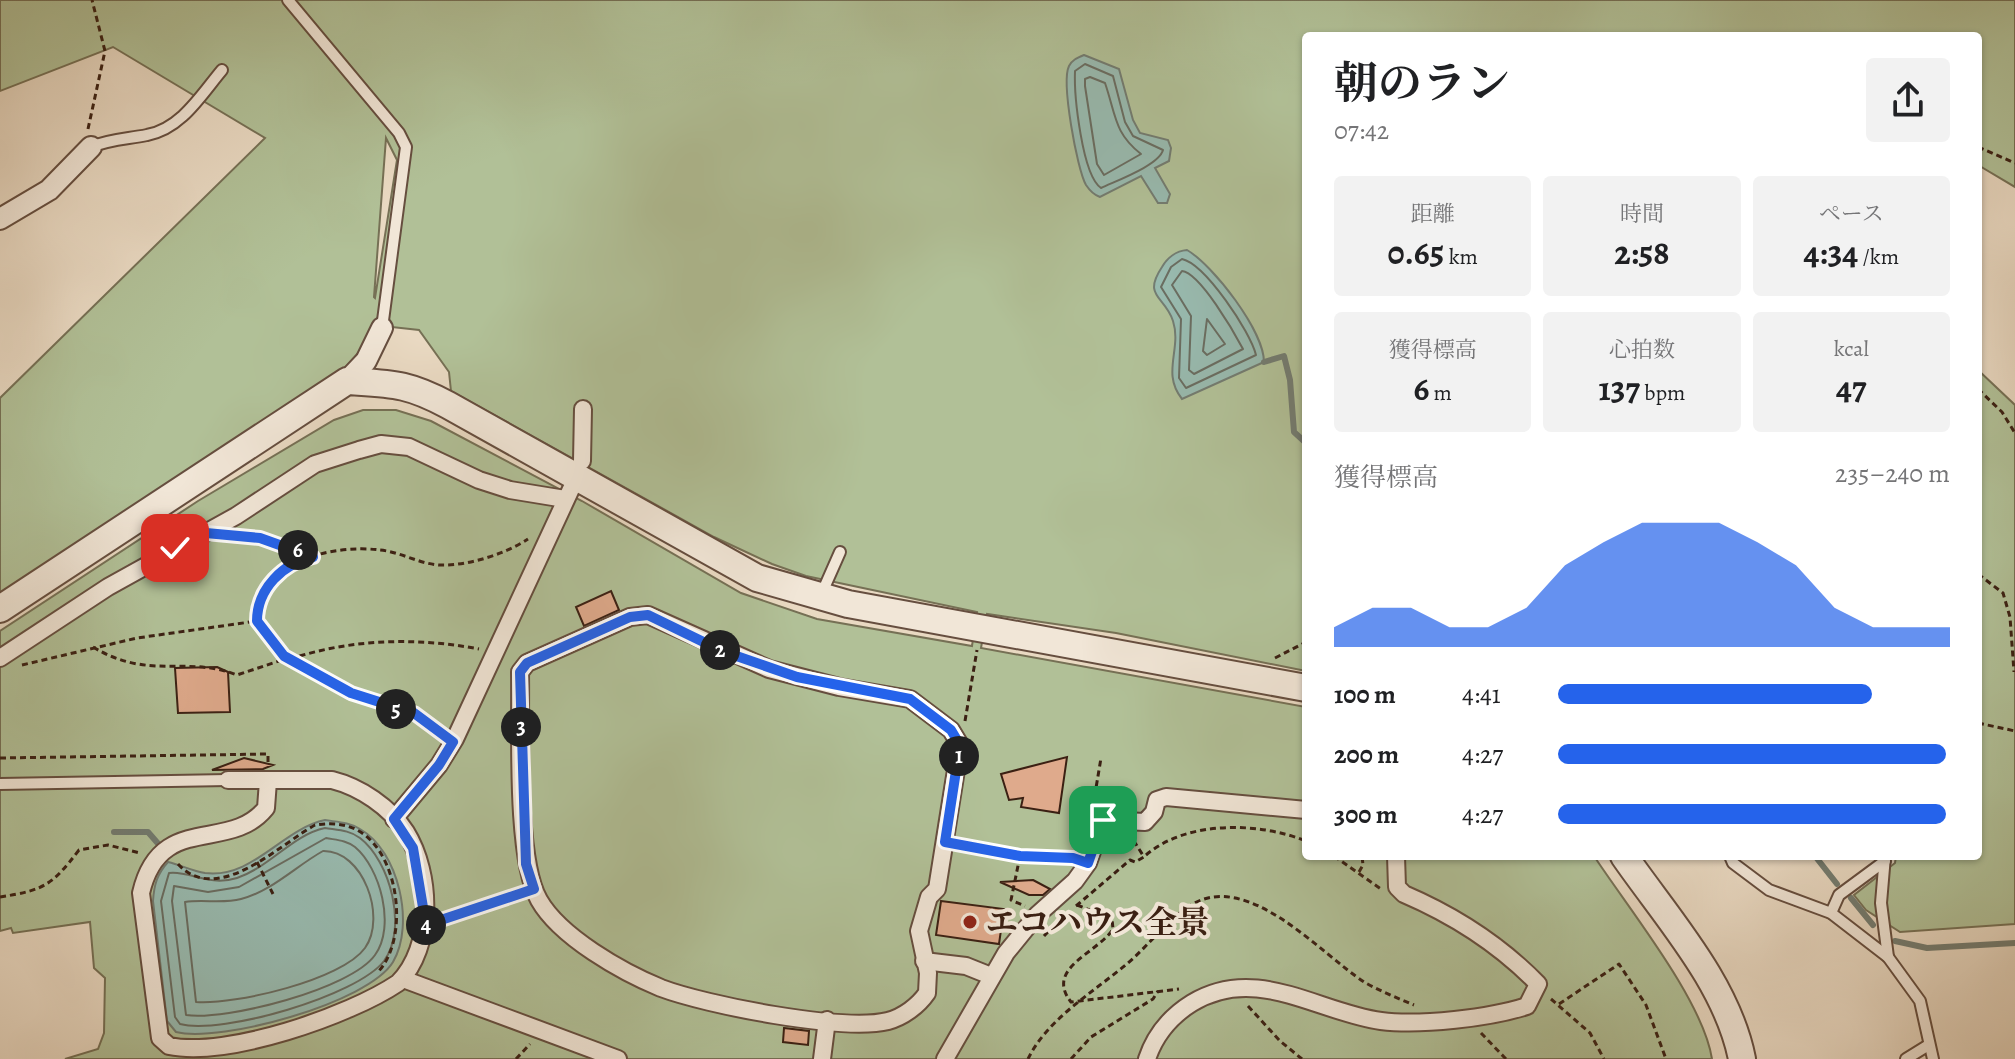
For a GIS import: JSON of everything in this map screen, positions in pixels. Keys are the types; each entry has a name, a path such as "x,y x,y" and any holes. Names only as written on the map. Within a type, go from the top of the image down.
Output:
{"street":[{"path":"0,219 49,190 91,147"},
{"path":"0,609 347,381 366,361 382,328"},
{"path":"347,381 415,387 757,578 820,597 1302,687"},
{"path":"582,461 583,409"},
{"path":"6,662 108,587 206,533 315,464 381,444 409,447 510,490 565,501 453,742 432,775 394,819"},
{"path":"648,615 722,651 797,677 910,699 951,730 960,745 945,842 937,889 929,897 919,931 927,993 899,1017 863,1024 827,1020 712,1004 657,986 562,930 546,912 534,889 526,864 520,672 527,663 630,617 648,615"},
{"path":"228,780 317,778 345,783 376,801 394,819 413,848 426,925 419,954 403,979 382,994 320,1021 266,1037 174,1054 160,1038 141,893 154,861 168,847 253,821 266,808 268,781"},
{"path":"945,1059 991,976 1037,915 1059,896 1088,863 1103,820 1145,822 1161,798 1302,810"},
{"path":"1147,1059 1163,1029 1194,1002 1220,991 1242,987 1299,996 1362,1018 1386,1021 1467,1016 1527,1006 1538,984 1523,966 1459,922 1398,888 1396,860"},
{"path":"1627,860 1703,968 1731,1025 1742,1059"},
{"path":"924,961 966,966 991,976"},
{"path":"403,979 592,1054 618,1059"},
{"path":"822,1059 827,1020"}],"lane":[{"path":"288,0 387,119 406,147 382,328"},
{"path":"91,147 120,138 149,135 175,126 222,70"},
{"path":"820,597 840,552"},
{"path":"0,784 228,780"},
{"path":"1732,860 1769,890 1831,913 1888,957 1920,1001 1927,1046 1933,1059"},
{"path":"1831,913 1839,895 1884,860"},
{"path":"1885,860 1881,903 1888,957"},
{"path":"1906,1059 1927,1046"}],"path":[{"path":"91,147 85,138 105,51 92,0"},
{"path":"1982,149 2015,163"},
{"path":"1982,393 2002,412 2015,433"},
{"path":"453,742 414,713 351,693 289,659 276,648 257,621 262,596 273,580 298,560 313,557 376,549 426,563 455,564 483,558 524,542 565,501"},
{"path":"206,533 260,538 313,557"},
{"path":"1982,577 2003,593 2010,617 2015,673"},
{"path":"6,662 33,665 92,647 257,621"},
{"path":"92,647 112,659 140,667 217,667 237,675 312,652 384,641 443,643 495,652"},
{"path":"960,745 978,642"},
{"path":"1982,724 2015,731"},
{"path":"0,758 268,754 268,781"},
{"path":"168,847 184,870 204,878 229,876 315,825 343,825 371,840 387,867 398,926 389,957 369,980"},
{"path":"1144,857 1154,849 1183,838 1229,827 1275,830 1302,840"},
{"path":"945,842 1020,856 1073,858 1088,863 1107,880"},
{"path":"0,897 45,886 56,880 79,850 91,847 131,848 154,861"},
{"path":"1020,856 1011,900 1037,915 1048,932"},
{"path":"1340,860 1387,893 1398,888"},
{"path":"1359,872 1362,860"},
{"path":"257,862 273,894"},
{"path":"426,925 534,889"},
{"path":"1059,896 1112,919 1113,923 1110,934 1071,965 1065,974 1065,994 1071,1002 1177,988 1194,1002"},
{"path":"1028,1059 1050,1028 1136,956 1164,925 1193,904 1215,897 1250,902 1273,914 1364,981 1443,1018"},
{"path":"1559,1004 1619,964 1646,1005 1666,1059"},
{"path":"1538,984 1590,1033 1604,1059"},
{"path":"1242,987 1248,1006 1280,1041 1302,1059"},
{"path":"1071,1059 1091,1037 1153,999 1158,991"},
{"path":"1467,1016 1506,1059"}],"green space":[{"path":"0,0 2015,0 2015,187 1982,167 1982,32 1302,32 1302,670 1116,633 987,614 981,648 1302,706 1302,860 1597,860 1680,983 1706,1035 1712,1059 65,1059 98,1049 104,1033 105,978 94,968 90,922 13,933 11,928 0,931 0,631 198,501 334,420 363,410 396,410 431,421 582,501 741,593 817,619 972,646 977,612 806,576 714,537 451,391 449,372 419,330 392,327 367,343 325,390 0,601 0,398 265,138 113,47 0,91","holes":["386,138 397,160 374,297"]},
{"path":"1982,374 2015,405 2015,924 1900,932 1866,910 1854,895 1895,860 1982,860"}],"water":[{"path":"1084,55 1119,69 1133,120 1140,133 1168,140 1171,148 1169,161 1155,168 1170,194 1167,203 1158,203 1141,176 1100,197 1086,185 1075,145 1067,89 1069,66"},
{"path":"1187,250 1210,269 1235,300 1256,334 1264,362 1182,399 1173,380 1173,321 1157,296 1154,285 1166,261 1176,253"},
{"path":"325,820 360,829 385,854 403,909 403,929 393,962 378,977 355,992 292,1016 225,1031 197,1034 176,1032 167,1021 153,901 157,880 164,866 168,862 205,873 238,869 309,825"}],"building":[{"path":"611,591 619,610 584,626 576,607"},
{"path":"217,667 228,672 230,712 178,713 175,668"},
{"path":"1067,757 1059,813 1021,807 1023,798 1009,800 1001,774"},
{"path":"244,758 273,765 263,769 212,770"},
{"path":"1033,880 1050,889 1043,895 1029,895 1000,882"},
{"name":"エコハウス全景","path":"941,901 1004,909 999,944 936,935"},
{"path":"784,1028 809,1031 808,1045 783,1042"}],"waterway":[{"path":"1264,362 1284,356 1290,380 1294,432 1302,439"},
{"path":"114,832 148,832 161,847"},
{"path":"1818,860 1837,884"},
{"path":"1851,898 1873,925"},
{"path":"1895,941 1927,948 2015,943"}],"place":[{"name":"エコハウス全景","path":"970,922"}],"route":[{"path":"175,548 206,533 260,538 313,557 298,560 284,568 262,596 257,608 257,621 276,648 284,656 351,693 414,713 453,742 424,785 394,819 405,832 419,867 426,925 534,889 526,864 522,666 630,617 648,615 722,651 769,669 839,687 902,697 917,703 951,730 960,745 945,842 1020,856 1073,858 1088,863 1103,820"}]}
